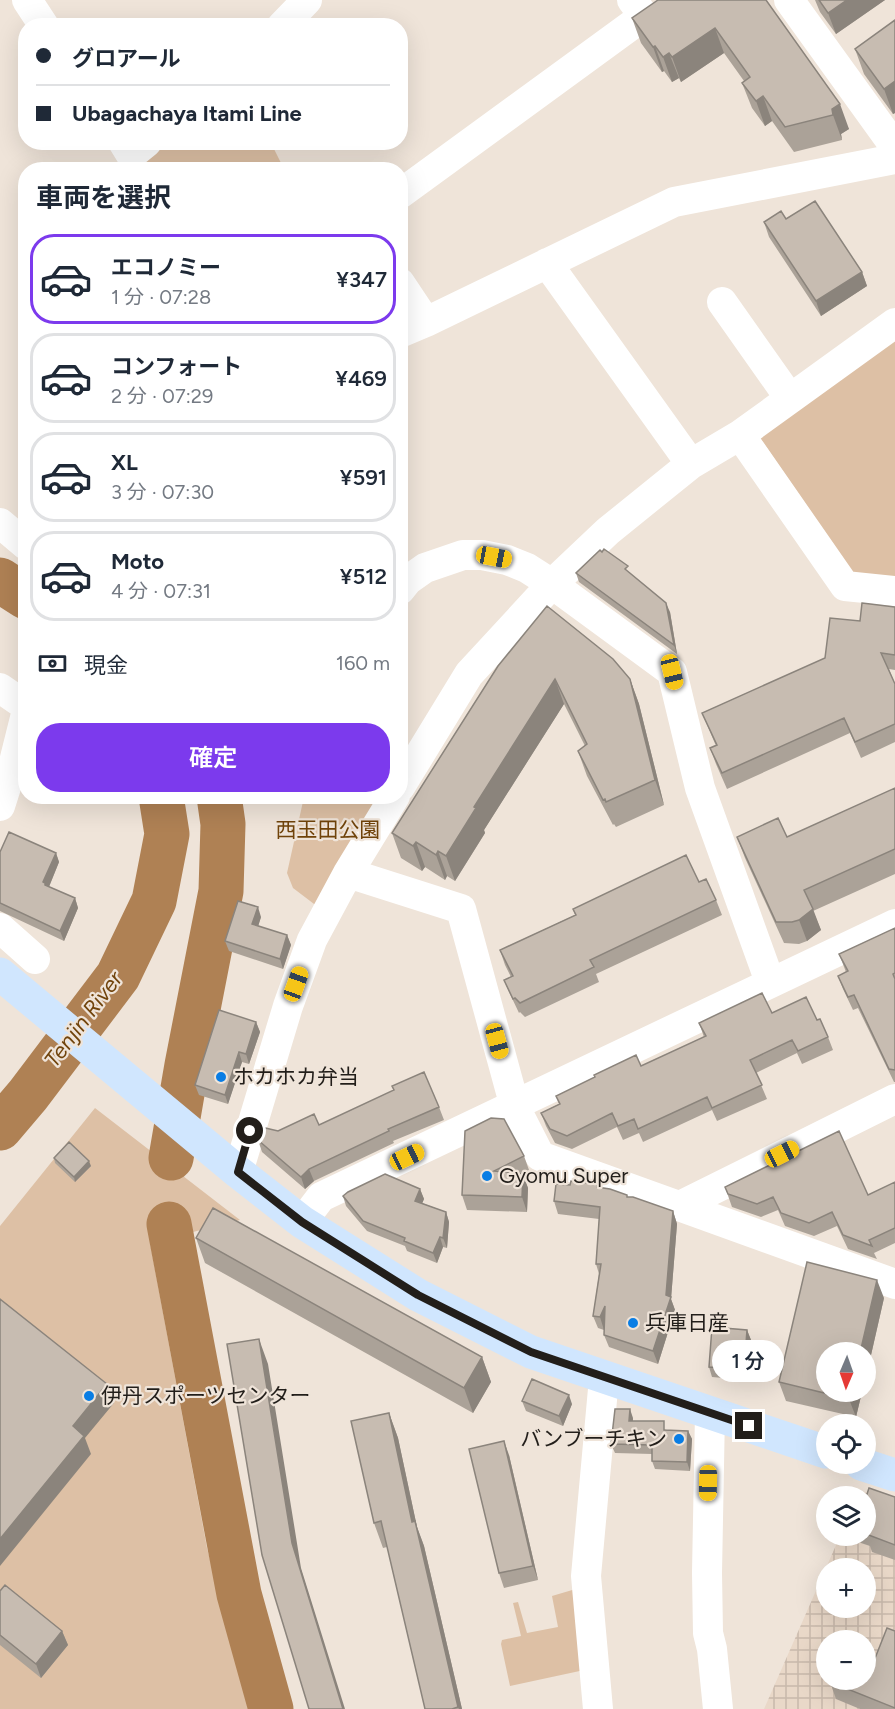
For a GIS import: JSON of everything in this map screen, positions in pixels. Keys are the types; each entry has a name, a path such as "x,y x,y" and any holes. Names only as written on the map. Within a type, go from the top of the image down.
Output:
{"main road":[{"path":"0,974 189,1133 302,1222 418,1295 531,1352 816,1449"},
{"path":"876,1469 895,1475"}],"street":[{"path":"27,0 39,18"},
{"path":"290,18 307,0"},
{"path":"408,188 638,8 668,0"},
{"path":"789,0 846,59 895,147"},
{"path":"408,310 413,327 674,202 895,159"},
{"path":"548,263 691,464"},
{"path":"722,302 784,390 794,396"},
{"path":"408,765 469,674 552,584 616,523 691,464 740,435 895,323"},
{"path":"740,435 845,586 895,591"},
{"path":"0,523 18,538"},
{"path":"408,580 425,568 463,555 482,555 507,560 527,568 552,584 672,672 700,788 770,982"},
{"path":"0,688 18,700"},
{"path":"0,806 18,746"},
{"path":"238,1172 288,1006 312,940 389,804"},
{"path":"348,873 461,909 514,1107 540,1156 891,1279"},
{"path":"302,1222 321,1197 895,924"},
{"path":"0,928 35,959"},
{"path":"680,1206 895,1099"},
{"path":"598,1709 586,1576 604,1378"},
{"path":"710,1413 708,1633 712,1649 718,1709"}],"shaded area":[{"path":"876,1496 895,1504 895,1709 764,1709 816,1591 816,1618 876,1618 876,1558 830,1558 836,1546 876,1546"}],"green space":[{"path":"152,150 274,150 280,162 142,162"},
{"path":"895,333 895,581 856,577 756,432"},
{"name":"西玉田公園","path":"302,804 382,804 318,907 293,888 287,873"},
{"name":"伊丹スポーツセンター","path":"95,1108 240,1220 150,1243 207,1548 249,1709 0,1709 0,1226"},
{"path":"579,1588 589,1669 510,1686 501,1644 502,1640 521,1636 513,1603 518,1602 527,1633 558,1627 552,1596"}],"building":[{"path":"658,0 766,0 840,104 832,109 833,115 785,127 763,96 756,101 742,83 750,77 715,28 672,57 669,53 663,57 655,46 653,47 632,18"},
{"path":"819,0 847,0 828,13"},
{"path":"895,20 895,81 884,89 855,49"},
{"path":"815,201 862,272 816,301 764,222 781,211 786,219"},
{"path":"604,549 628,566 625,569 666,603 674,645 576,573 600,550 602,552"},
{"path":"862,603 895,607 895,655 881,653 895,684 895,724 855,742 844,718 722,773 710,748 717,745 702,713 825,658 830,618 860,621"},
{"path":"547,606 613,659 630,679 655,780 606,802 605,799 603,800 578,751 587,744 555,679 474,807 476,808 446,856 438,851 436,855 416,842 413,846 392,833 498,666"},
{"path":"895,788 895,849 804,890 813,909 799,920 776,922 737,837 778,818 787,837"},
{"path":"9,832 56,853 43,882 75,898 60,931 0,903 0,852"},
{"path":"686,855 699,882 706,879 716,900 590,960 594,967 520,1003 515,998 513,999 504,980 513,976 500,950 576,915 573,909"},
{"path":"238,901 258,907 252,924 287,935 280,959 225,941"},
{"path":"895,928 895,973 893,974 895,979 895,1070 889,1069 854,995 848,997 838,976 848,971 839,954"},
{"path":"762,993 772,1013 806,997 828,1037 798,1051 792,1040 750,1060 762,1085 712,1108 707,1097 638,1129 634,1119 618,1126 612,1113 567,1136 550,1129 541,1113 560,1104 556,1096 636,1055 641,1066 706,1036 699,1023"},
{"path":"219,1010 256,1022 246,1054 239,1052 225,1095 195,1085"},
{"path":"424,1072 439,1107 388,1129 389,1131 309,1169 301,1177 258,1140 261,1127 278,1131 314,1114 319,1125 394,1090 392,1086"},
{"path":"491,1118 504,1119 524,1156 494,1171 523,1174 522,1197 462,1195 465,1131"},
{"path":"839,1131 868,1195 895,1182 895,1228 869,1240 872,1246 843,1235 832,1212 809,1223 781,1213 773,1197 757,1204 728,1194 725,1187"},
{"path":"69,1142 89,1161 74,1177 54,1158"},
{"path":"385,1174 420,1189 415,1201 446,1212 443,1238 440,1237 433,1253 404,1241 405,1238 363,1221 343,1196"},
{"path":"571,1181 597,1184 597,1187 610,1189 627,1195 627,1197 673,1211 666,1295 671,1297 653,1351 604,1335 605,1306 600,1317 593,1316 601,1264 596,1264 600,1207 554,1201 556,1184 570,1185"},
{"path":"213,1208 482,1357 464,1388 196,1238"},
{"path":"807,1262 877,1280 863,1342 816,1342 816,1391 779,1382"},
{"path":"0,1299 107,1384 73,1426 84,1436 0,1539"},
{"path":"712,1327 747,1330 744,1370 709,1367"},
{"path":"259,1339 292,1543 343,1709 309,1709 262,1555 227,1344"},
{"path":"532,1379 569,1395 559,1416 522,1401"},
{"path":"615,1409 630,1409 629,1421 664,1421 664,1430 688,1431 687,1462 652,1461 652,1445 611,1444"},
{"path":"389,1413 412,1522 415,1521 458,1707 452,1709 425,1709 381,1521 374,1523 351,1421"},
{"path":"504,1441 533,1566 499,1573 469,1449"},
{"path":"876,1490 895,1497 895,1545 876,1538"},
{"path":"5,1585 62,1631 36,1664 0,1635 0,1591"},
{"path":"887,1628 895,1631 895,1708 850,1690 876,1690 876,1656"}],"waterway":[{"name":"Tenjin River","path":"0,580 18,592"},
{"name":"Tenjin River","path":"0,1128 28,1095 118,976 154,901 167,834 162,804"},
{"path":"171,1158 221,891 223,824 220,804"},
{"path":"169,1224 239,1594 271,1709"}],"place":[{"name":"ホカホカ弁当","path":"221,1077"},
{"name":"Gyomu Super","path":"487,1176"},
{"name":"兵庫日産","path":"633,1323"},
{"name":"伊丹スポーツセンター","path":"89,1396"},
{"name":"バンブーチキン","path":"679,1439"}],"route":[{"path":"250,1131 238,1172 302,1222 418,1295 531,1352 749,1426"}]}
